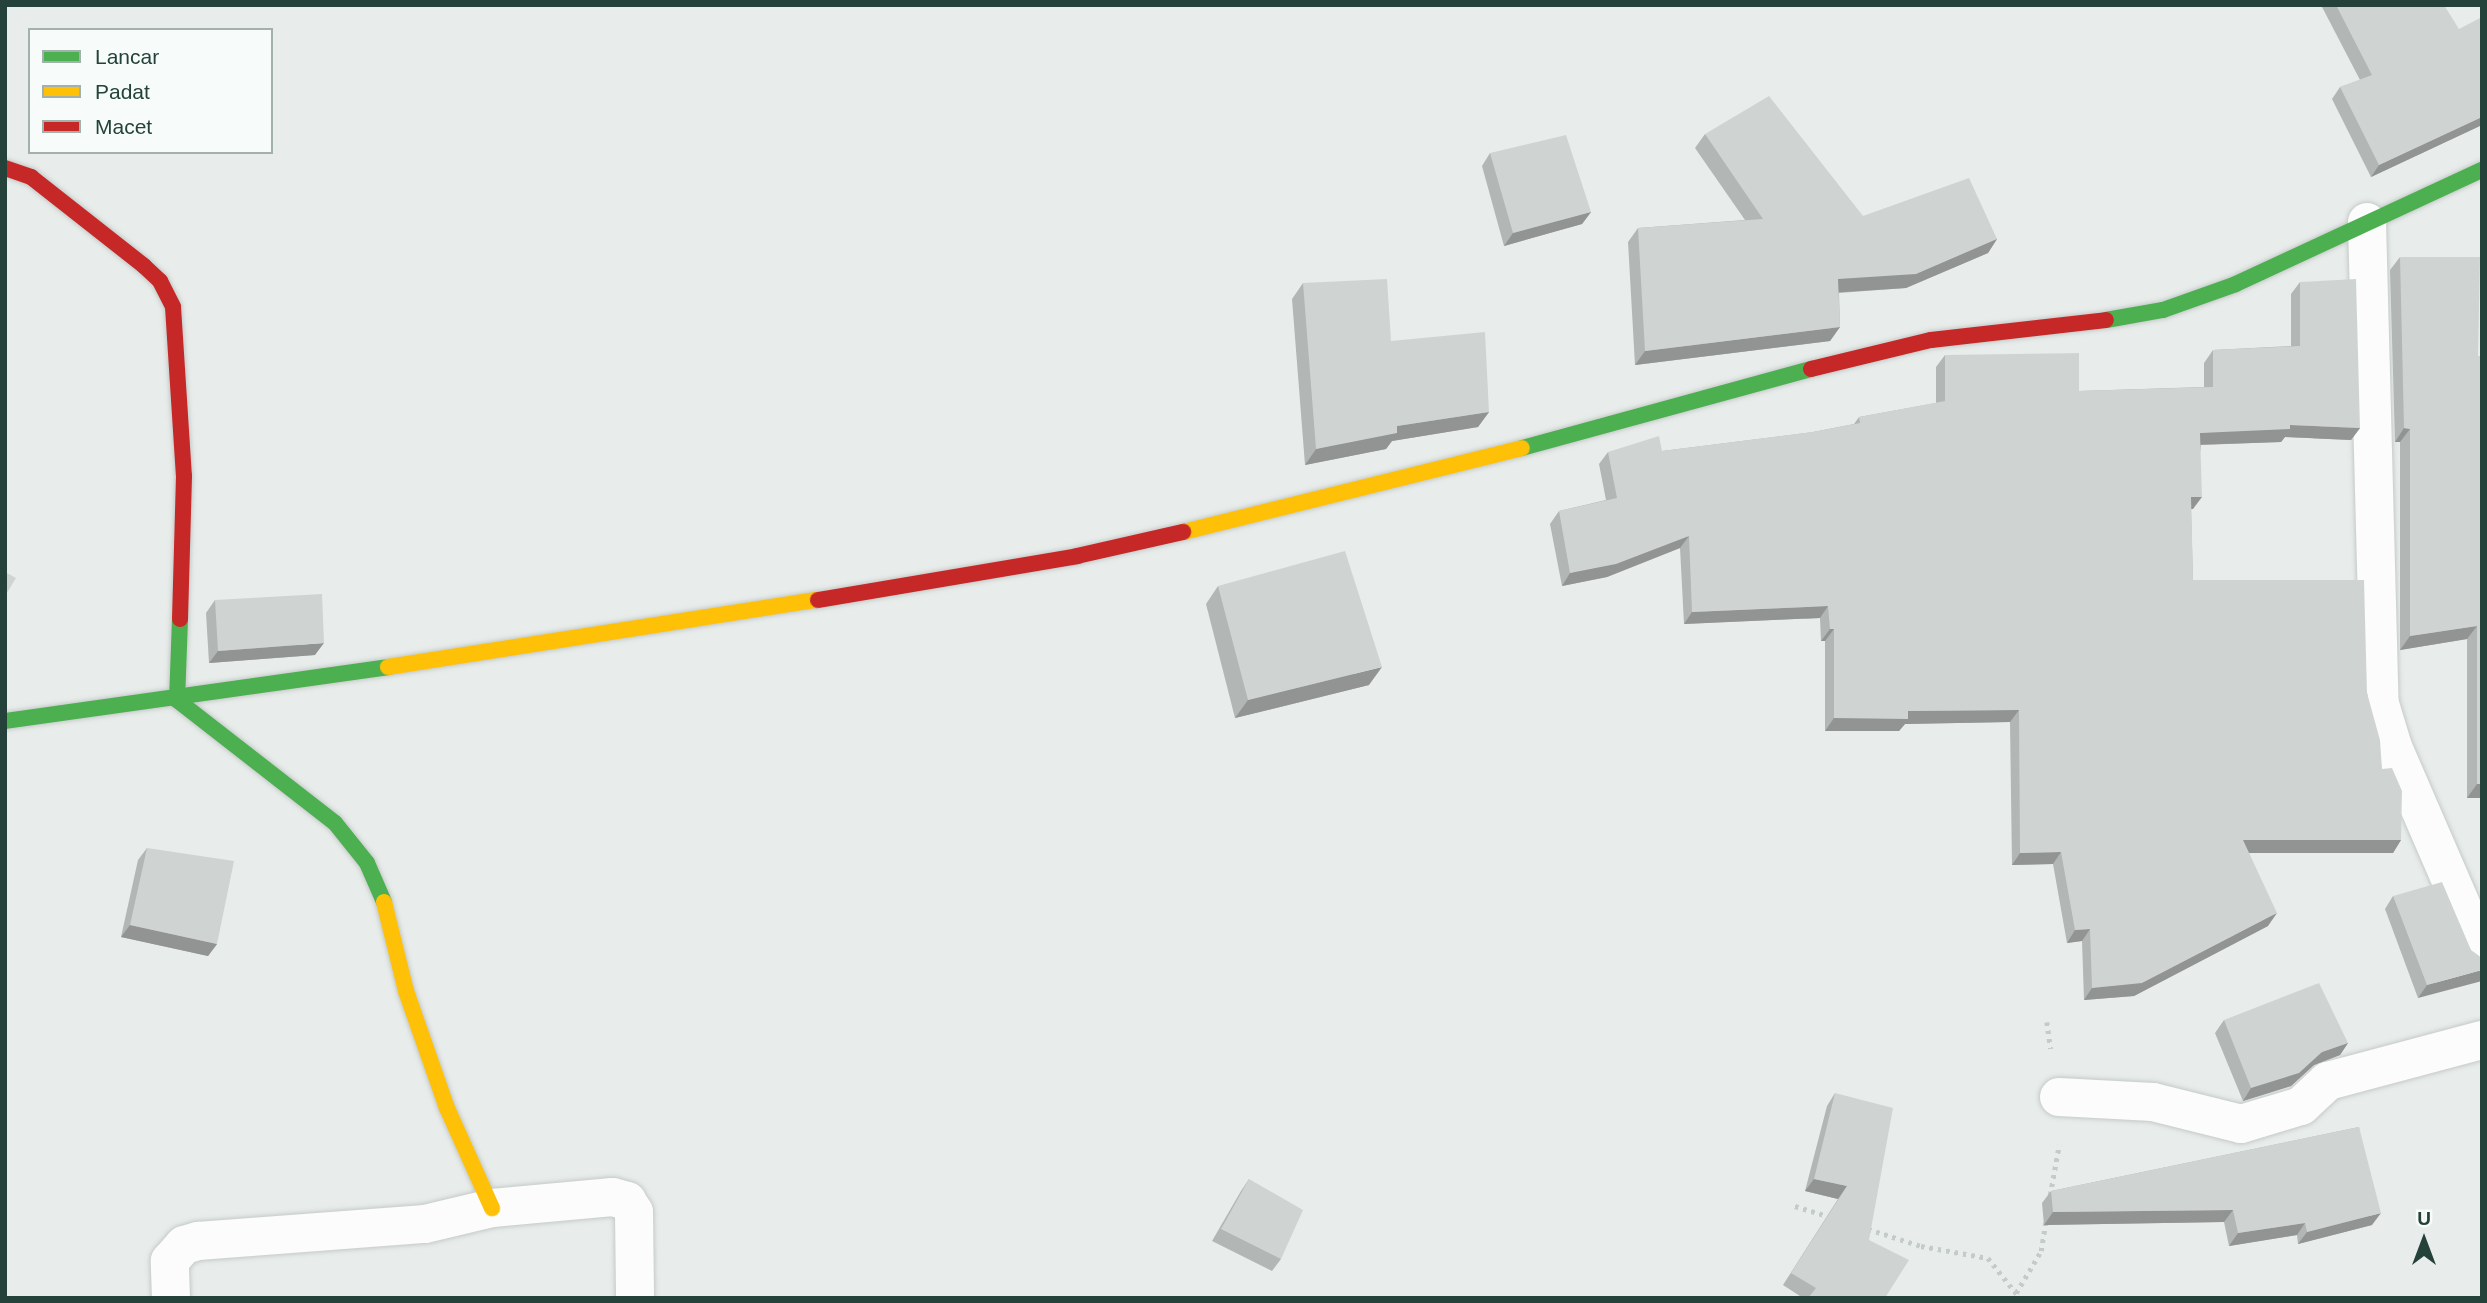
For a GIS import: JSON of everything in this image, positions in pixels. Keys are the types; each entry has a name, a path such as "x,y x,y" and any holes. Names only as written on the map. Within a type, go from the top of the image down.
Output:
{"main road":[{"path":"5,168 31,177 144,267 160,281 173,307 184,476 177,700"},
{"path":"5,721 177,700 620,634 1090,553 1402,481 1882,350 1931,340 2057,329 2163,310 2236,284 2482,170"},
{"path":"177,700 335,823 367,863 379,884 406,991 447,1108 492,1208"}],"street":[{"path":"2367,222 2380,704 2393,747 2482,953"},
{"path":"2059,1097 2153,1102 2241,1124 2301,1105 2328,1081 2482,1040"},
{"path":"171,1298 170,1261 184,1245 425,1224 492,1208 613,1197 627,1201 635,1220 635,1298"}],"path":[{"path":"1858,1226 1921,1246 1987,1258 2018,1296 2040,1251 2059,1148 2059,1097 2047,1022"},
{"path":"1795,1206 1833,1218"}],"building":[{"path":"2336,5 2444,5 2459,29 2482,17 2482,117 2379,165 2340,87 2372,75"},
{"path":"1769,96 1863,216 1969,178 1997,239 1916,274 1838,279 1840,327 1645,351 1638,228 1763,219 1705,134"},
{"path":"1566,135 1591,212 1513,233 1490,153"},
{"path":"2400,257 2480,257 2478,356 2482,356 2482,784 2477,784 2477,626 2410,636 2410,429 2404,428"},
{"path":"1387,279 1391,341 1485,332 1489,412 1397,426 1397,433 1316,449 1303,283"},
{"path":"2356,279 2360,428 2290,425 2290,429 2200,433 2202,497 2191,497 2193,580 2364,580 2367,693 2380,740 2382,769 2392,768 2402,791 2401,840 2243,840 2277,913 2142,983 2092,988 2090,929 2075,930 2061,852 2020,853 2019,710 1908,711 1908,719 1834,718 1834,629 1830,629 1828,606 1692,612 1689,536 1616,564 1570,573 1559,511 1617,498 1608,452 1659,436 1662,451 1813,432 1860,423 1859,417 1945,401 1945,355 2079,353 2079,391 2213,387 2213,350 2300,346 2300,282"},
{"path":"1345,551 1382,667 1248,700 1218,586"},
{"path":"5,572 16,578 5,596"},
{"path":"322,594 324,643 218,651 215,600"},
{"path":"147,848 234,861 217,944 130,925"},
{"path":"2442,882 2471,950 2482,958 2482,970 2427,985 2393,896"},
{"path":"2319,983 2348,1043 2322,1052 2299,1073 2251,1088 2224,1020"},
{"path":"1835,1093 1893,1108 1869,1240 1909,1260 1885,1298 1808,1298 1816,1288 1791,1273 1847,1186 1814,1179"},
{"path":"2359,1127 2381,1213 2307,1232 2305,1223 2238,1233 2233,1210 2053,1212 2051,1191"},
{"path":"1249,1179 1303,1210 1281,1259 1221,1229"}],"traffic: fast":[{"path":"2106,320 2163,310 2236,284 2482,170"},
{"path":"1522,448 1811,369"},
{"path":"180,619 177,700 335,823 367,863 384,902"},
{"path":"5,721 388,667"}],"traffic: slow":[{"path":"1183,532 1522,448"},
{"path":"388,667 818,600"},
{"path":"384,902 406,991 447,1108 492,1208"}],"traffic: jam":[{"path":"5,168 31,177 144,266 160,281 173,307 184,476 180,619"},
{"path":"1811,369 1931,340 2106,320"},
{"path":"818,600 1077,556 1183,532"}]}
